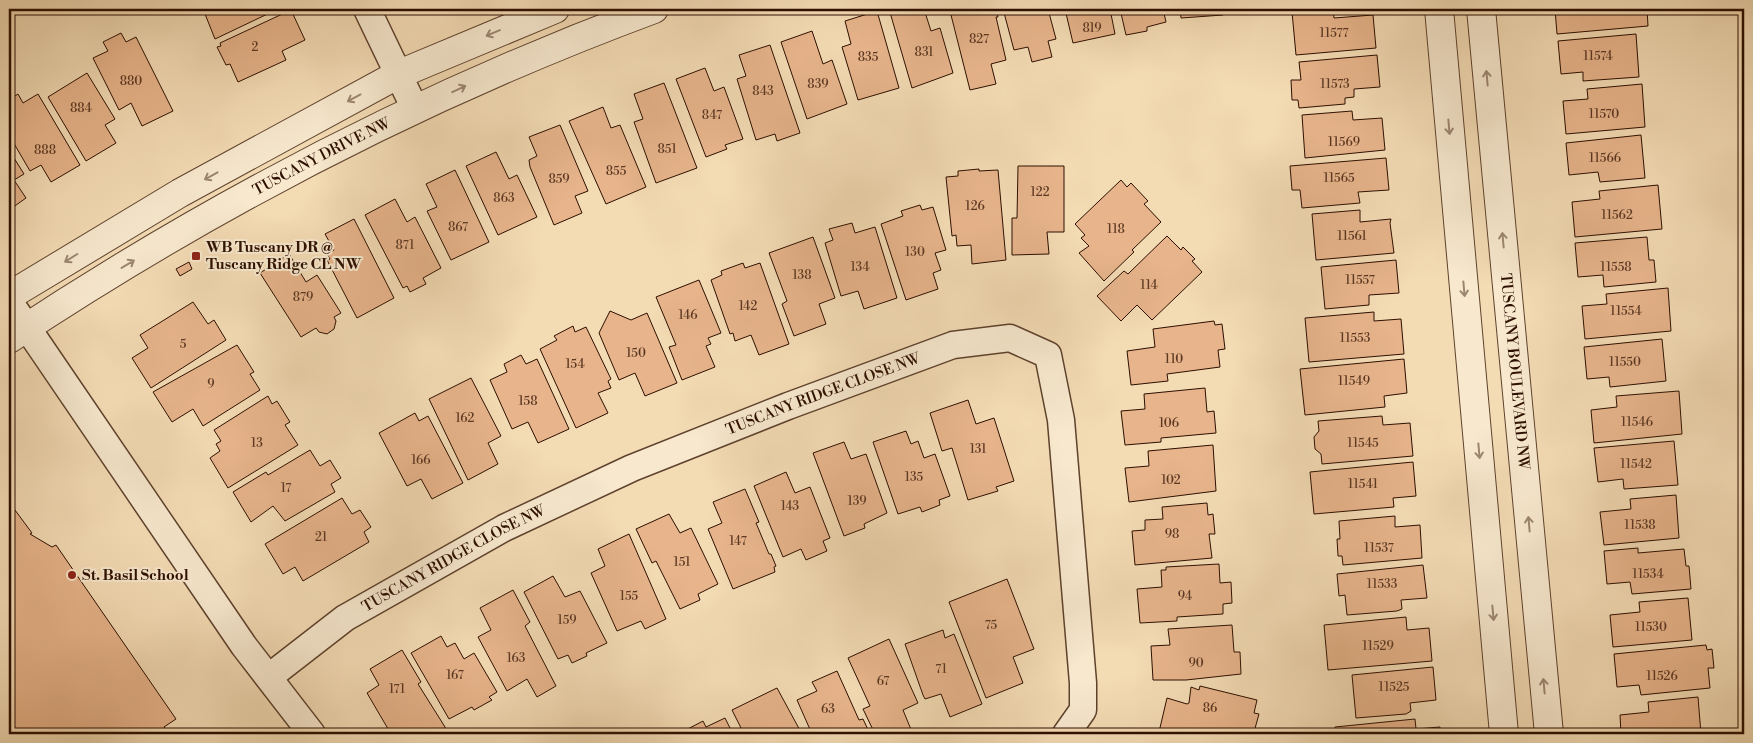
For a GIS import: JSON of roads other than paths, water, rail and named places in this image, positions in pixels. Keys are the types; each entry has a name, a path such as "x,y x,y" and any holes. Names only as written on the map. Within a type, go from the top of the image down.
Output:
{"street":[{"path":"367,9 397,75 415,109"},
{"path":"9,296 180,193 397,75 555,9"},
{"name":"TUSCANY DRIVE NW","path":"18,333 188,228 305,164 415,109 507,67 654,9"},
{"path":"1439,9 1504,734"},
{"name":"TUSCANY BOULEVARD NW","path":"1481,9 1549,734"},
{"path":"9,301 18,333 244,646 312,734"},
{"name":"TUSCANY RIDGE CLOSE NW","path":"269,677 345,618 504,528 632,468 953,345 1010,338 1048,355 1061,420 1083,683 1083,710 1066,734"}],"place":[{"name":"WB Tuscany DR @ Tuscany Ridge CL NW","path":"196,256"},
{"name":"St. Basil School","path":"72,575"}]}
